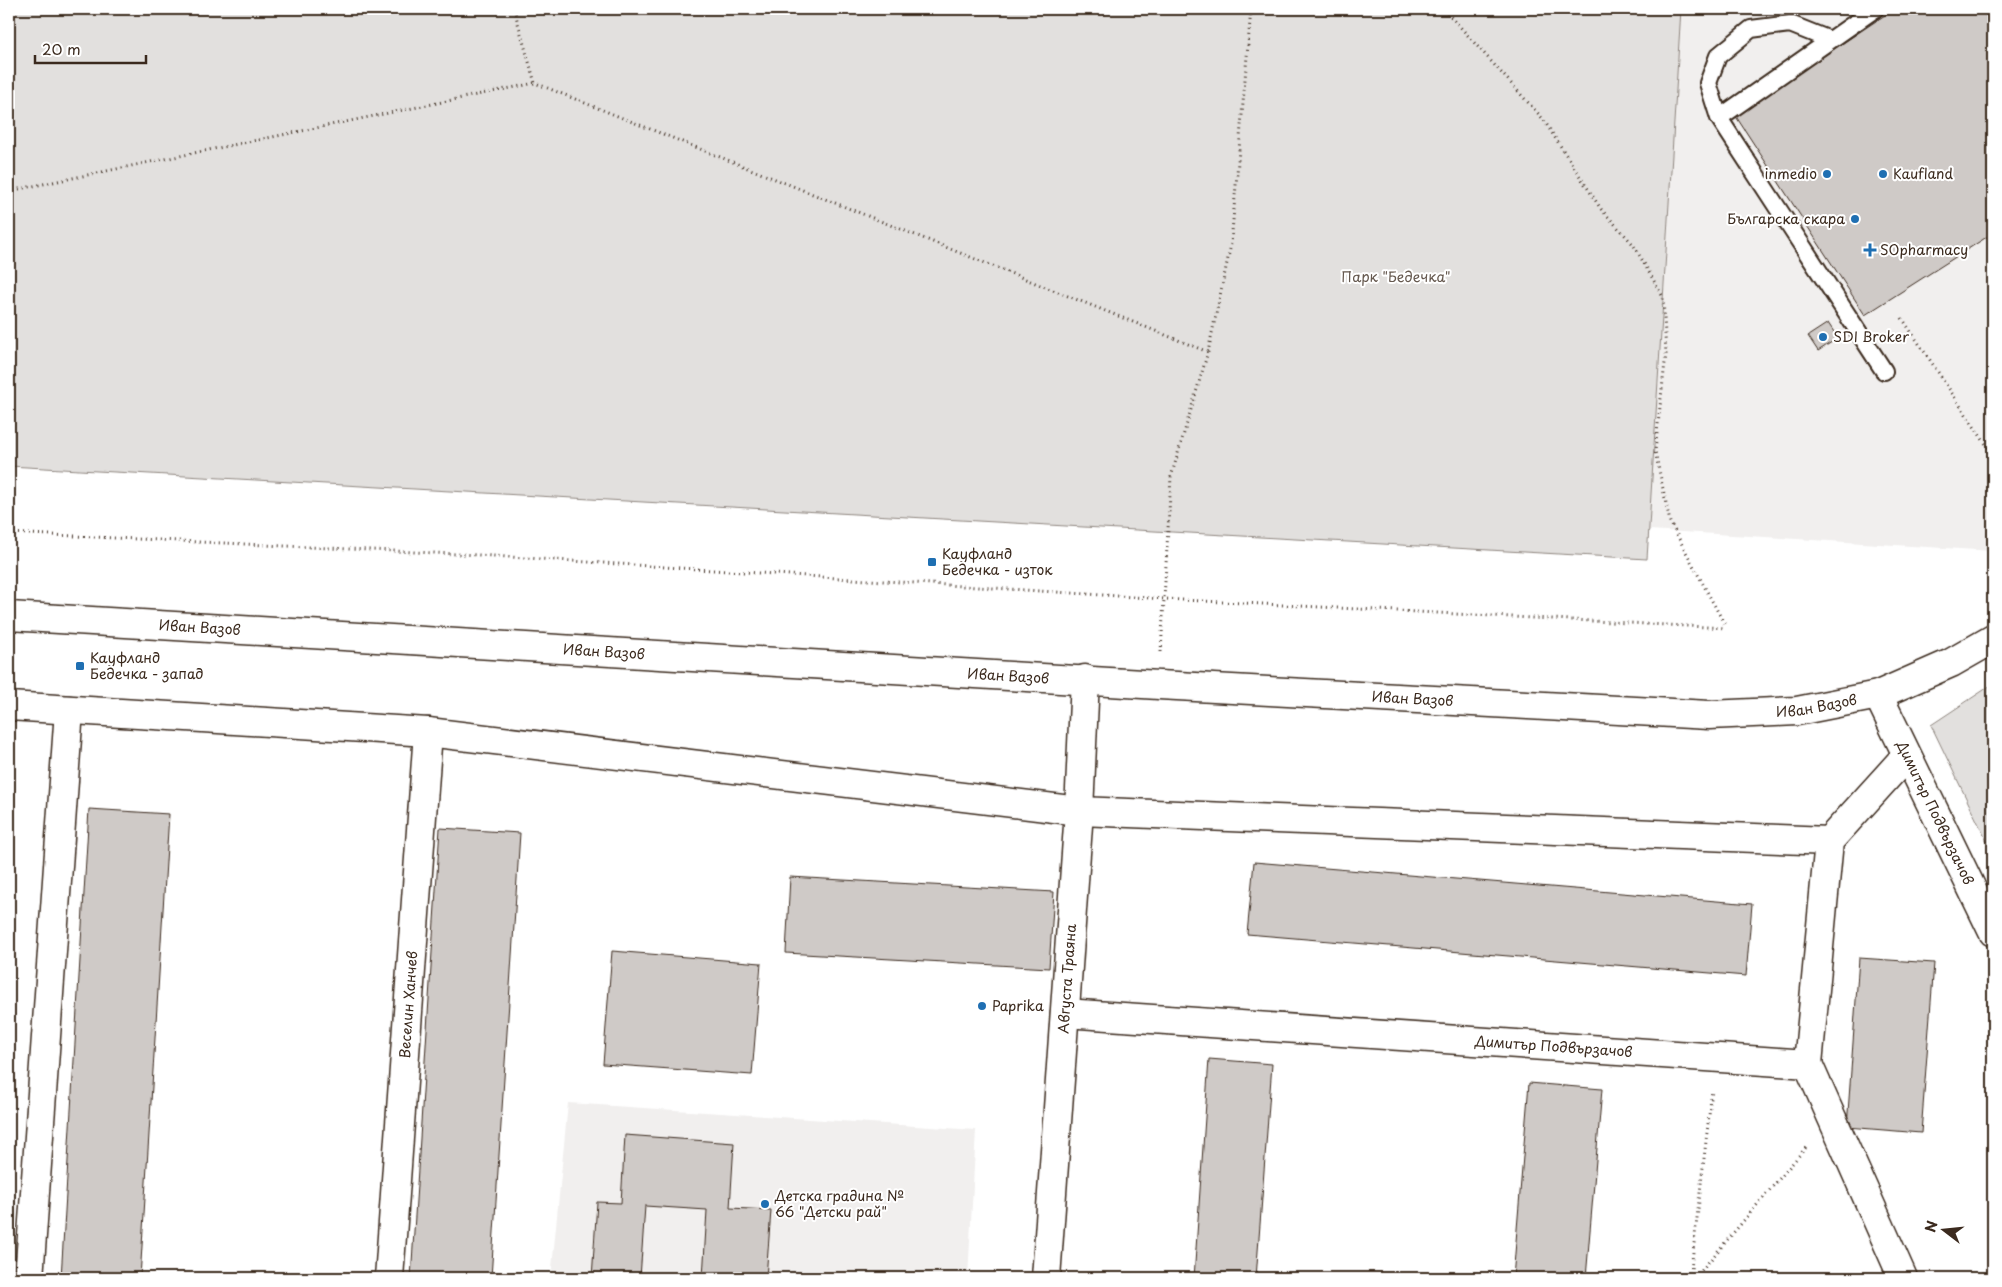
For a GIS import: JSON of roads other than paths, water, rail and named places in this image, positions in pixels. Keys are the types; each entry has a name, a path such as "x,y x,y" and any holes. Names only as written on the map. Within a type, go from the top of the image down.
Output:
{"street":[{"name":"Иван Вазов","path":"9,616 1159,685 1709,715 1797,711 1878,695 1951,663 1993,639"},
{"name":"Августа Траяна","path":"1046,1278 1079,811 1085,680"},
{"name":"Димитър Подвързачов","path":"1878,695 1993,932"},
{"path":"9,706 428,732 1079,811 1829,841"},
{"path":"28,1278 68,710"},
{"name":"Веселин Ханчев","path":"389,1278 428,732"},
{"path":"1903,1278 1808,1064 1829,841 1906,756"},
{"name":"Димитър Подвързачов","path":"1065,1014 1808,1064"}],"lane":[{"path":"1719,118 1875,9"},
{"path":"1830,40 1790,24 1751,29 1718,56 1708,83 1719,118 1884,371"}],"place":[{"name":"inmedio","path":"1827,174"},
{"name":"Kaufland","path":"1883,174"},
{"name":"Българска скара","path":"1855,219"},
{"name":"SOpharmacy","path":"1870,250"},
{"name":"SDI Broker","path":"1823,337"},
{"name":"Кауфланд Бедечка - изток","path":"932,562"},
{"name":"Кауфланд Бедечка - запад","path":"80,666"},
{"name":"Paprika","path":"982,1006"},
{"name":"Детска градина № 66 \"Детски рай\"","path":"765,1204"}],"park label":[{"name":"Парк \"Бедечка\"","path":"1396,277"}]}
